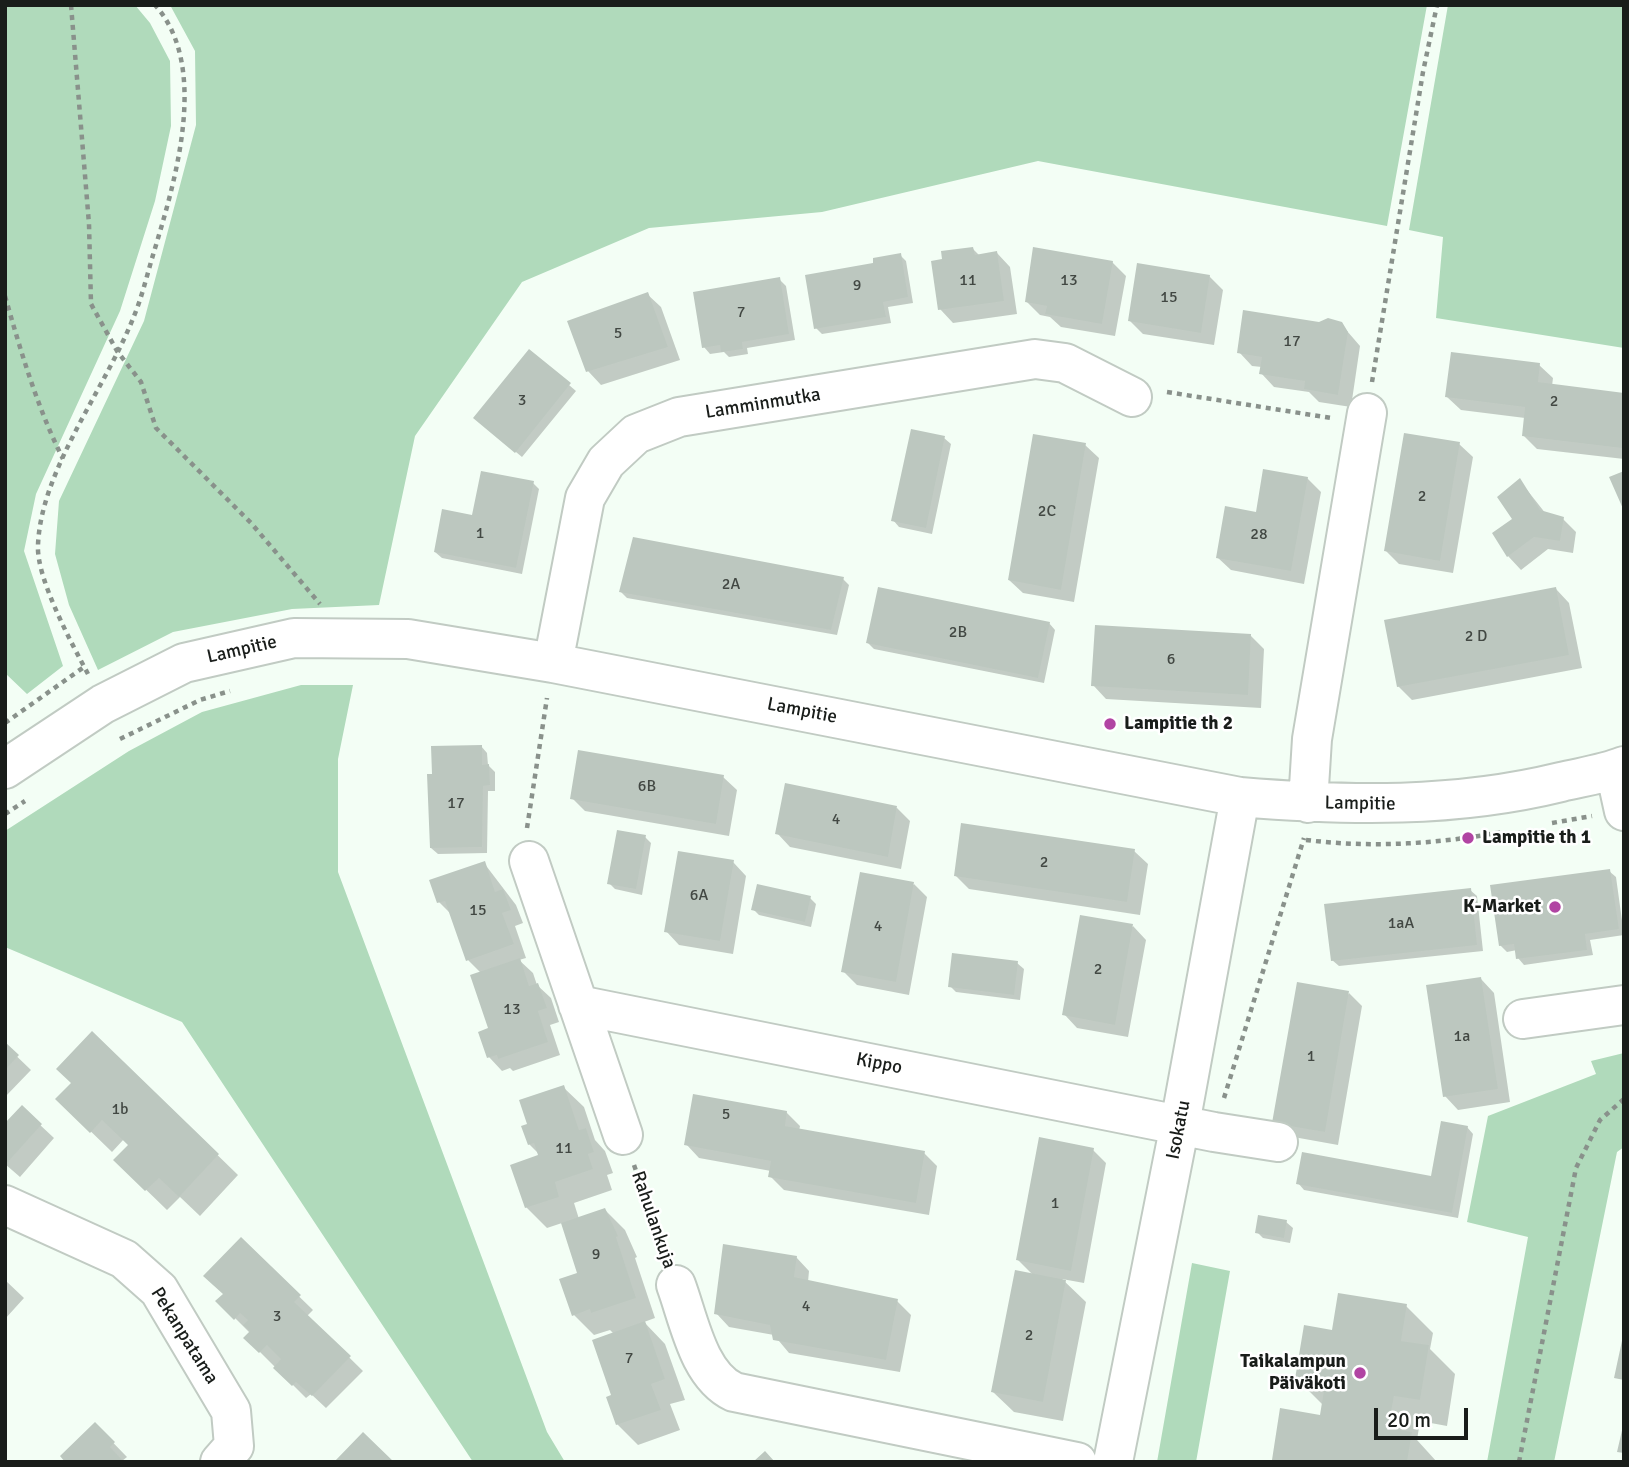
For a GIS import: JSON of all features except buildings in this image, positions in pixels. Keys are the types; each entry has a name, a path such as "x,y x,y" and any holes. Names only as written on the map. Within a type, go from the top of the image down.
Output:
{"street":[{"name":"Lamminmutka","path":"550,680 585,498 606,462 636,434 679,417 1035,359 1065,363 1132,397"},
{"path":"1308,803 1312,739 1366,419"},
{"name":"Lampitie","path":"5,769 103,704 184,663 294,639 408,639 550,680 1240,797 1308,803 1401,805 1521,792 1619,768"},
{"path":"1619,768 1623,811"},
{"name":"Isokatu","path":"1113,1462 1180,1124 1240,797"},
{"path":"529,861 623,1135"},
{"name":"Kippo","path":"578,1005 1278,1142"},
{"path":"1523,1019 1624,1005"},
{"name":"Pekanpatama","path":"5,1205 124,1259 159,1290 231,1411 234,1446 220,1462"},
{"name":"Rahulankuja","path":"676,1284 708,1370 721,1386 734,1392 1077,1462"}],"path":[{"path":"71,5 89,223 91,304 117,351 141,383 156,428 259,532 308,587 344,639"},
{"path":"122,737 54,608 38,548 47,494 134,316 169,201 184,126 183,59 155,5"},
{"path":"1132,397 1172,391 1366,419 1423,72 1437,5"},
{"path":"5,296 49,431 64,460"},
{"path":"5,723 85,667"},
{"path":"534,695 550,680"},
{"path":"550,680 561,700"},
{"path":"529,861 526,832 550,680"},
{"path":"112,744 201,700 238,689"},
{"path":"5,814 27,800"},
{"path":"1546,824 1623,811"},
{"path":"1290,837 1359,846 1468,838 1507,831"},
{"path":"1519,1462 1576,1168 1600,1120 1624,1099"},
{"name":"Rahulankuja","path":"623,1135 676,1284"}],"green space":[{"path":"5,5 135,5 150,23 170,61 171,126 155,201 120,311 36,494 24,551 63,666 27,694 5,673"},
{"path":"170,5 1427,5 1387,226 1038,161 822,212 649,228 522,282 415,436 379,605 292,609 173,632 98,670 69,605 55,554 59,501 144,321 196,125 195,51"},
{"path":"1448,5 1624,5 1624,348 1436,318 1443,237 1409,230"},
{"path":"301,685 353,685 338,759 338,872 547,1432 565,1462 473,1462 182,1022 5,947 5,831 129,751 202,712"},
{"path":"1624,1053 1624,1147 1617,1152 1554,1462 1487,1462 1528,1237 1467,1222 1488,1116 1596,1074 1591,1061"},
{"path":"1192,1263 1230,1271 1196,1462 1157,1462"}],"place":[{"name":"Lampitie th 2","path":"1110,724"},
{"name":"Lampitie th 1","path":"1468,838"},
{"name":"K-Market","path":"1555,907"},
{"name":"Taikalampun Päiväkoti","path":"1360,1373"}]}
